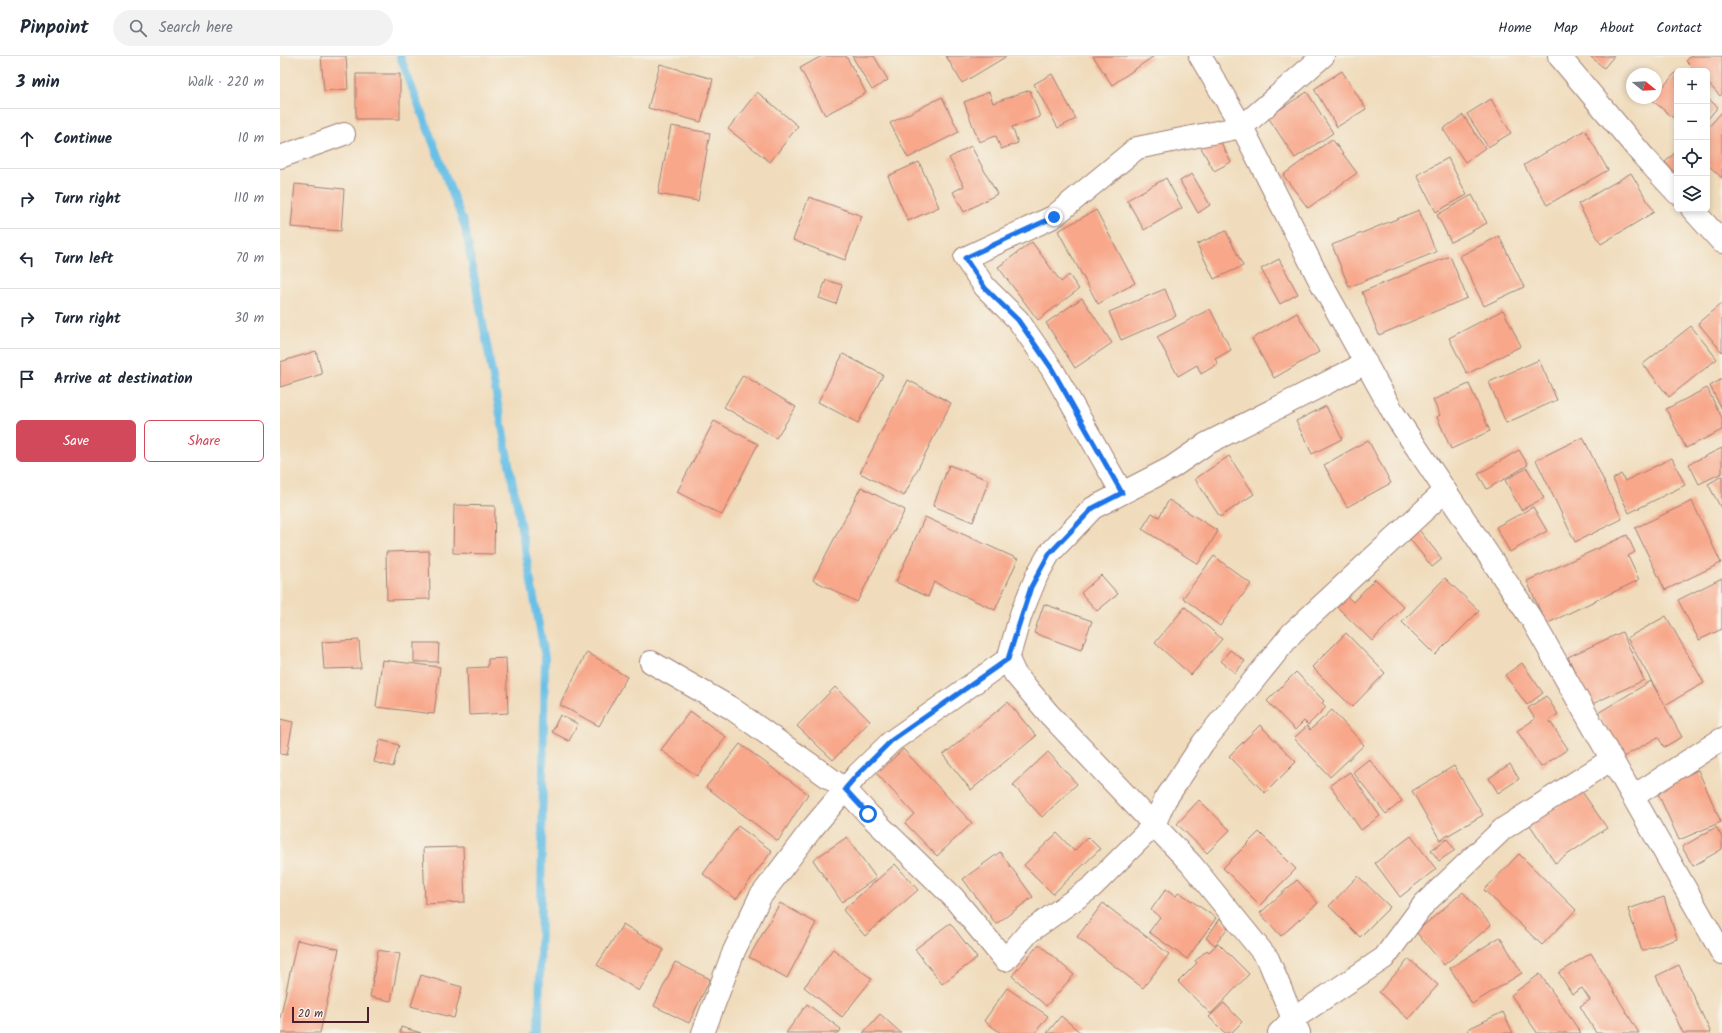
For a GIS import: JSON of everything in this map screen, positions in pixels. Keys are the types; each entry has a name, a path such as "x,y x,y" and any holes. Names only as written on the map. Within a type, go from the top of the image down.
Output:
{"street":[{"path":"1200,56 1242,127 1320,281 1394,414 1534,623 1634,796 1722,953"},
{"path":"1122,493 1052,369 1018,320 985,288 965,258 1054,217 1137,148 1242,127 1323,56"},
{"path":"1559,56 1644,157 1674,190"},
{"path":"280,157 344,134"},
{"path":"1695,212 1722,242"},
{"path":"703,1033 734,951 760,897 810,831 845,789 892,740 1008,659 1031,587 1049,554 1093,508 1171,468 1206,444 1366,363"},
{"path":"651,662 732,708 845,789 868,814 953,897 1005,960 1029,932 1092,886 1154,825 1165,800 1203,743 1292,633 1445,491"},
{"path":"1008,659 1015,674 1049,714 1191,864 1268,959 1290,1028 1384,958 1424,904 1503,829 1612,759"},
{"path":"1634,796 1722,739"}],"building":[{"path":"321,56 346,56 348,89 324,91"},
{"path":"822,56 846,56 866,93 825,115 800,68"},
{"path":"852,56 874,56 888,80 872,90"},
{"path":"946,56 1007,56 962,83"},
{"path":"1093,56 1154,56 1112,85"},
{"path":"1590,56 1614,56 1604,68"},
{"path":"1691,56 1722,56 1722,94 1720,96 1710,85 1710,68 1693,68 1686,61"},
{"path":"660,64 713,79 701,122 648,108"},
{"path":"1342,71 1366,109 1337,127 1314,89"},
{"path":"356,74 400,74 400,119 356,119"},
{"path":"1052,74 1076,119 1058,128 1034,84"},
{"path":"1674,74 1674,118 1657,104 1662,104 1662,88"},
{"path":"1030,90 1040,117 1012,127 1018,143 1001,149 996,136 979,142 964,102 989,92 993,103"},
{"path":"757,92 798,126 770,162 728,129"},
{"path":"1307,92 1333,133 1295,158 1268,117"},
{"path":"942,97 959,132 908,158 890,123"},
{"path":"1491,99 1511,133 1488,147 1467,114"},
{"path":"1710,100 1718,107 1710,116"},
{"path":"1722,112 1722,178 1710,167 1710,126"},
{"path":"1463,115 1485,148 1465,162 1443,129"},
{"path":"671,126 710,133 698,201 658,194"},
{"path":"1585,130 1608,170 1547,205 1524,165"},
{"path":"1217,135 1231,162 1214,171 1199,144"},
{"path":"1332,139 1357,173 1308,208 1283,175"},
{"path":"971,146 997,194 964,212 953,192 964,186 949,158"},
{"path":"1674,154 1674,172 1665,162"},
{"path":"1448,158 1467,195 1436,212 1417,175"},
{"path":"919,162 939,207 908,221 888,176"},
{"path":"1631,173 1654,212 1601,244 1578,204"},
{"path":"1192,174 1210,205 1198,213 1180,181"},
{"path":"1166,178 1182,208 1144,230 1127,200"},
{"path":"295,184 344,189 341,231 291,227"},
{"path":"1472,195 1487,223 1451,242 1437,215"},
{"path":"809,197 862,216 845,260 793,240"},
{"path":"1096,210 1135,283 1098,304 1058,231"},
{"path":"1419,210 1436,252 1349,287 1332,245"},
{"path":"1226,231 1243,266 1214,279 1197,244"},
{"path":"1499,236 1524,287 1484,306 1460,256"},
{"path":"1032,242 1061,282 1069,275 1079,289 1038,320 998,267"},
{"path":"1450,256 1467,298 1379,335 1362,292"},
{"path":"1279,259 1298,294 1280,304 1261,269"},
{"path":"826,280 842,285 836,304 819,298"},
{"path":"1165,289 1176,316 1121,340 1109,312"},
{"path":"1082,298 1112,343 1075,368 1046,323"},
{"path":"1722,303 1722,352 1698,323"},
{"path":"1210,309 1231,350 1215,359 1218,364 1201,374 1197,365 1178,376 1157,337"},
{"path":"1503,310 1521,346 1467,374 1449,338"},
{"path":"1297,313 1319,352 1274,378 1252,339"},
{"path":"1691,326 1717,359 1669,397 1643,364"},
{"path":"316,351 322,374 280,387 280,362"},
{"path":"843,354 883,375 858,423 818,402"},
{"path":"1539,360 1557,400 1506,423 1489,382"},
{"path":"743,375 796,407 776,438 724,407"},
{"path":"1722,379 1722,409 1710,386"},
{"path":"908,380 951,403 904,496 860,473"},
{"path":"1469,384 1490,431 1451,449 1437,417 1440,415 1433,400"},
{"path":"1707,388 1722,418 1722,430 1686,448 1666,409"},
{"path":"1326,406 1342,439 1312,454 1296,421"},
{"path":"714,421 758,444 722,515 677,492"},
{"path":"1583,437 1622,519 1575,542 1536,460"},
{"path":"1368,440 1391,483 1347,507 1324,465"},
{"path":"1722,448 1722,473 1699,484 1689,464"},
{"path":"1519,450 1528,465 1487,489 1478,474"},
{"path":"1229,456 1254,494 1220,517 1195,479"},
{"path":"1672,458 1685,485 1629,513 1613,479 1621,474 1625,481"},
{"path":"949,465 989,480 973,522 933,506"},
{"path":"1527,468 1544,498 1521,510 1505,480"},
{"path":"1722,476 1722,510 1708,484"},
{"path":"861,487 905,510 857,602 813,580"},
{"path":"1169,500 1218,531 1198,564 1142,529 1152,513 1159,517"},
{"path":"1692,501 1721,563 1665,590 1635,528"},
{"path":"454,505 495,506 494,554 453,553"},
{"path":"1533,507 1547,531 1510,552 1496,527"},
{"path":"925,517 1018,559 995,610 934,582 928,597 896,582"},
{"path":"1416,526 1442,559 1432,567 1406,534"},
{"path":"1627,535 1635,552 1628,556 1639,580 1546,624 1527,581"},
{"path":"429,551 430,599 387,600 386,552"},
{"path":"1214,556 1251,584 1220,626 1183,598"},
{"path":"1101,575 1118,594 1097,611 1081,593"},
{"path":"1445,578 1479,611 1435,655 1402,622"},
{"path":"1722,578 1722,629 1699,640 1678,600"},
{"path":"1375,579 1404,607 1372,641 1331,601 1341,591 1353,602"},
{"path":"1044,604 1092,621 1081,650 1034,633"},
{"path":"1185,607 1222,639 1191,675 1155,643"},
{"path":"1666,616 1704,683 1665,705 1627,638"},
{"path":"1622,632 1644,680 1590,705 1568,657"},
{"path":"1346,633 1385,673 1352,707 1312,667"},
{"path":"359,640 361,668 324,669 322,642"},
{"path":"414,643 439,643 438,662 414,662"},
{"path":"1230,650 1245,661 1235,673 1221,661"},
{"path":"587,652 627,677 599,726 560,705"},
{"path":"506,658 508,713 469,715 467,668 488,667 488,659"},
{"path":"382,660 440,667 434,714 376,707"},
{"path":"1522,663 1543,693 1527,705 1505,675"},
{"path":"1296,672 1324,701 1322,703 1326,707 1308,725 1304,721 1295,730 1267,701"},
{"path":"1651,681 1682,737 1664,747 1658,737 1623,757 1598,713"},
{"path":"835,687 870,721 833,760 797,726"},
{"path":"1546,696 1558,714 1549,720 1568,749 1541,767 1517,731 1535,719 1528,708"},
{"path":"1008,702 1036,736 971,790 943,755"},
{"path":"1332,710 1364,745 1330,777 1294,738 1307,726 1310,730"},
{"path":"690,711 726,737 697,776 661,750"},
{"path":"560,715 578,724 569,741 552,732"},
{"path":"280,719 293,722 287,755 280,754"},
{"path":"1260,725 1296,762 1265,793 1229,756"},
{"path":"380,740 399,745 393,767 374,762"},
{"path":"740,744 808,794 778,841 706,787"},
{"path":"903,749 972,823 937,856 905,823 914,814 877,774"},
{"path":"1048,752 1077,784 1042,817 1013,785"},
{"path":"1369,759 1402,801 1386,814 1353,772"},
{"path":"1510,764 1519,779 1498,793 1489,778"},
{"path":"1454,766 1483,815 1440,840 1412,791"},
{"path":"1698,770 1721,822 1679,840 1656,789"},
{"path":"1350,772 1380,816 1361,830 1330,785"},
{"path":"1581,790 1607,828 1555,863 1530,825"},
{"path":"1199,800 1230,830 1207,853 1177,824"},
{"path":"738,826 772,851 736,899 703,874"},
{"path":"1716,827 1722,837 1722,849 1693,866 1682,847"},
{"path":"1259,832 1296,869 1260,905 1223,868"},
{"path":"1057,833 1074,851 1088,837 1100,849 1053,894 1024,865"},
{"path":"1411,836 1436,869 1400,897 1375,863"},
{"path":"847,837 876,878 842,902 813,860"},
{"path":"1447,839 1455,850 1439,861 1431,850"},
{"path":"463,847 465,902 425,904 423,848"},
{"path":"1000,852 1033,897 996,924 963,879"},
{"path":"1519,854 1576,910 1542,945 1484,890"},
{"path":"895,864 918,890 865,936 843,910"},
{"path":"1358,876 1390,907 1360,937 1329,906"},
{"path":"1297,880 1318,903 1281,936 1260,913"},
{"path":"1166,889 1176,896 1179,892 1216,918 1187,959 1149,932 1160,917 1151,910"},
{"path":"1463,892 1491,925 1444,965 1416,932"},
{"path":"1664,897 1677,939 1642,951 1628,909"},
{"path":"780,903 816,923 787,978 749,957"},
{"path":"1103,903 1169,954 1143,988 1077,937"},
{"path":"1220,919 1229,926 1215,945 1206,938"},
{"path":"950,923 977,958 942,984 915,949"},
{"path":"623,924 664,950 639,991 597,965"},
{"path":"1500,937 1522,973 1472,1004 1450,968"},
{"path":"297,940 339,949 320,1033 280,1033 280,1019"},
{"path":"1218,943 1249,974 1211,1014 1178,982 1197,963 1195,961 1207,950 1209,952"},
{"path":"1039,944 1074,975 1046,1006 1012,976"},
{"path":"833,949 872,979 842,1017 804,987"},
{"path":"378,950 400,954 391,1001 370,997"},
{"path":"1591,953 1639,1033 1596,1033 1580,1006 1590,1000 1582,988 1572,994 1559,973"},
{"path":"1409,959 1438,985 1408,1019 1379,992"},
{"path":"675,962 710,979 689,1023 654,1006"},
{"path":"1679,965 1711,1033 1683,1033 1656,976"},
{"path":"1540,974 1581,1033 1537,1033 1511,995"},
{"path":"421,975 462,987 454,1018 411,1006"},
{"path":"1007,988 1048,1016 1035,1033 1001,1033 984,1021"},
{"path":"1224,1003 1242,1022 1231,1033 1225,1033 1209,1017"},
{"path":"807,1004 841,1029 839,1033 786,1033"},
{"path":"1503,1012 1513,1033 1469,1033 1468,1029"},
{"path":"880,1014 901,1033 863,1033"},
{"path":"1061,1016 1081,1033 1047,1033"},
{"path":"401,1027 421,1033 400,1033"}],"waterway":[{"path":"400,56 465,227 545,657 539,1030 536,1033"}],"route":[{"path":"868,814 845,789 892,740 1008,659 1021,614 1031,587 1049,554 1093,508 1122,493 1052,369 1018,320 985,288 965,258 1054,217"}]}
